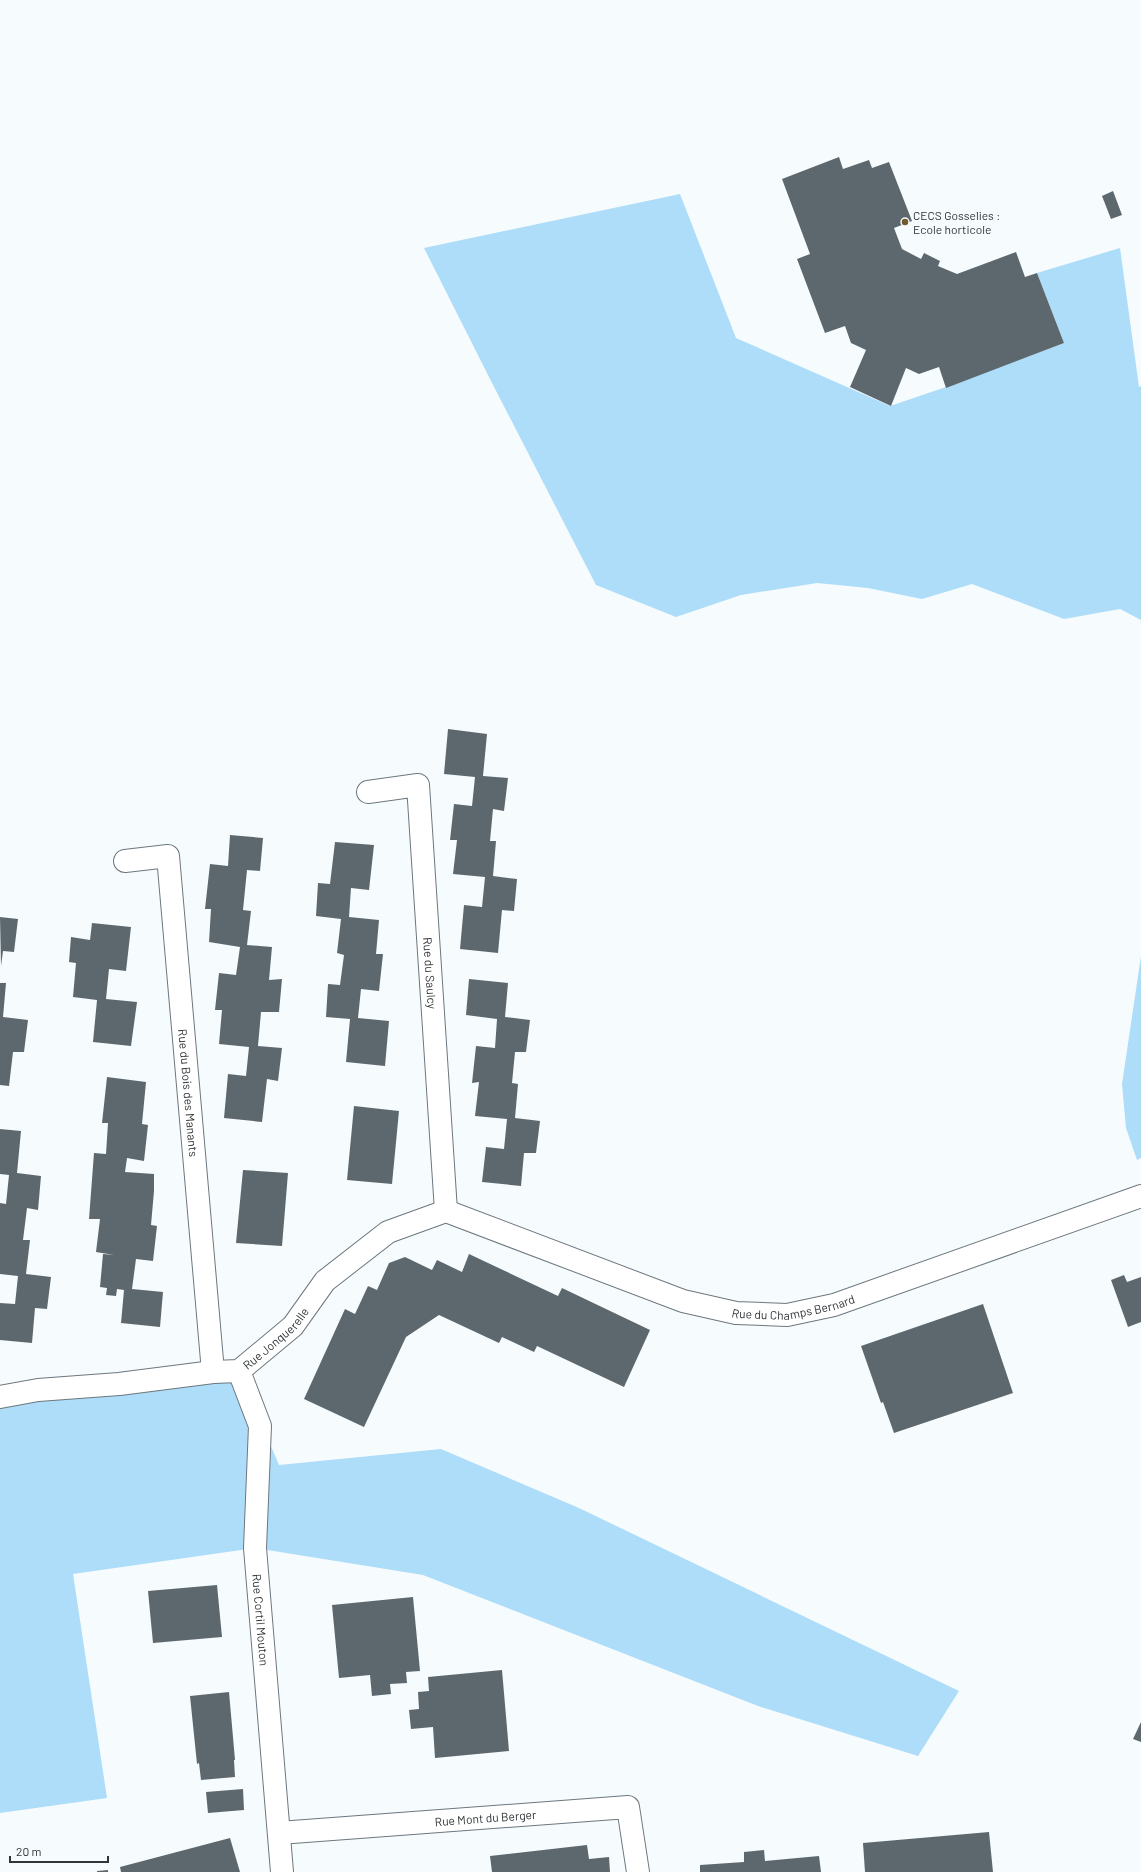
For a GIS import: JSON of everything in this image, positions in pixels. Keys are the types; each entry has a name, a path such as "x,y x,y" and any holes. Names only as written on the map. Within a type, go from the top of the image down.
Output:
{"street":[{"name":"Rue du Saulcy","path":"368,792 418,785 446,1211"},
{"name":"Rue du Bois des Manants","path":"125,862 168,856 213,1372"},
{"name":"Rue du Champs Bernard","path":"446,1211 683,1301 736,1313 787,1315 834,1305 1141,1196"},
{"name":"Rue Jonquerelle","path":"0,1397 38,1390 118,1384 213,1372 239,1371 293,1326 324,1281 388,1232 446,1211"},
{"name":"Rue Cortil Mouton","path":"239,1371 260,1426 255,1548 282,1872"},
{"name":"Rue Mont du Berger","path":"278,1833 628,1807 638,1872"}],"shaded area":[{"path":"680,194 736,338 890,406 1064,343 1037,273 1120,248 1139,387 1141,386 1141,620 1120,609 1064,619 972,584 922,599 868,588 817,583 741,595 676,617 596,585 424,248"},
{"path":"1141,956 1141,1158 1137,1160 1126,1128 1122,1084"},
{"path":"239,1371 279,1465 441,1449 579,1508 959,1691 918,1756 758,1706 423,1575 255,1548 73,1574 107,1798 0,1813 0,1400"}],"building":[{"path":"839,157 843,169 869,160 872,168 889,162 912,221 894,228 902,249 921,259 924,253 940,261 938,266 957,274 1016,252 1025,277 1037,273 1064,343 946,388 939,367 919,374 906,368 891,406 850,387 866,350 851,343 845,326 825,333 797,259 810,254 782,179"},
{"path":"1113,191 1122,215 1111,219 1102,196"},
{"path":"448,729 487,734 483,776 508,778 504,811 493,809 490,841 496,841 493,876 517,879 514,911 502,910 498,953 460,949 464,905 482,907 485,877 453,874 457,840 450,840 454,804 472,806 475,777 444,774"},
{"path":"230,835 263,838 260,871 247,870 243,910 251,911 247,945 272,947 269,980 282,979 279,1012 261,1012 258,1046 282,1048 278,1081 267,1079 262,1122 224,1118 228,1074 246,1076 249,1047 219,1044 222,1010 215,1010 219,973 236,975 240,947 209,942 211,909 205,909 210,864 228,866"},
{"path":"335,842 374,845 369,890 351,888 349,917 379,920 376,954 383,954 379,991 361,989 358,1018 389,1021 385,1066 346,1062 350,1019 326,1017 328,984 340,985 344,955 337,953 341,919 316,916 318,883 330,884"},
{"path":"0,917 18,919 14,952 3,951 1,966"},
{"path":"92,923 131,927 126,971 109,969 106,999 137,1002 131,1046 93,1042 97,1000 73,997 76,963 69,962 71,937 90,940"},
{"path":"469,979 508,983 505,1017 530,1020 526,1052 515,1052 512,1083 518,1084 515,1118 540,1121 536,1153 524,1153 521,1186 482,1182 486,1147 504,1149 507,1119 475,1116 479,1082 472,1083 476,1046 495,1048 497,1019 466,1015"},
{"path":"0,983 6,983 3,1017 28,1020 24,1052 13,1052 9,1086 0,1085"},
{"path":"107,1077 146,1082 142,1124 148,1125 144,1161 127,1158 125,1172 154,1174 151,1225 157,1226 153,1261 136,1259 132,1289 163,1292 160,1327 121,1323 124,1290 117,1289 116,1296 106,1295 107,1288 100,1287 103,1254 114,1255 96,1252 100,1219 89,1219 94,1153 106,1154 108,1123 102,1123"},
{"path":"354,1106 399,1111 392,1184 347,1180"},
{"path":"0,1129 21,1131 17,1173 41,1176 38,1210 27,1208 23,1240 30,1240 26,1274 51,1277 47,1309 35,1308 32,1343 0,1340 0,1303 15,1304 18,1276 0,1274 0,1203 6,1204 9,1175 0,1174"},
{"path":"243,1170 288,1173 282,1246 236,1243"},
{"path":"469,1254 558,1296 562,1288 650,1330 624,1387 537,1346 534,1352 502,1337 499,1343 439,1315 406,1337 364,1427 304,1399 345,1309 355,1314 368,1286 377,1290 389,1263 405,1257 432,1270 437,1260 462,1272"},
{"path":"1124,1275 1127,1282 1141,1277 1141,1322 1128,1327 1111,1280"},
{"path":"983,1304 1013,1393 894,1433 883,1402 881,1403 861,1346"},
{"path":"217,1585 222,1637 153,1643 148,1591"},
{"path":"413,1597 420,1671 406,1672 407,1683 390,1684 391,1694 372,1696 370,1675 339,1678 332,1605"},
{"path":"502,1670 509,1751 435,1758 433,1727 411,1729 409,1710 419,1709 418,1692 429,1691 428,1677"},
{"path":"229,1692 235,1777 201,1780 199,1763 197,1764 190,1696"},
{"path":"1141,1722 1141,1742 1133,1739"},
{"path":"243,1789 244,1810 208,1813 206,1792"},
{"path":"989,1832 993,1872 865,1872 863,1843"},
{"path":"230,1838 240,1872 121,1872 120,1867"},
{"path":"587,1845 589,1859 609,1857 610,1872 492,1872 490,1856"},
{"path":"764,1850 765,1861 819,1856 821,1872 700,1872 700,1865 744,1862 744,1852"},
{"path":"108,1870 108,1872 97,1872 97,1871"}],"place":[{"name":"CECS Gosselies : Ecole horticole","path":"905,222"}]}
